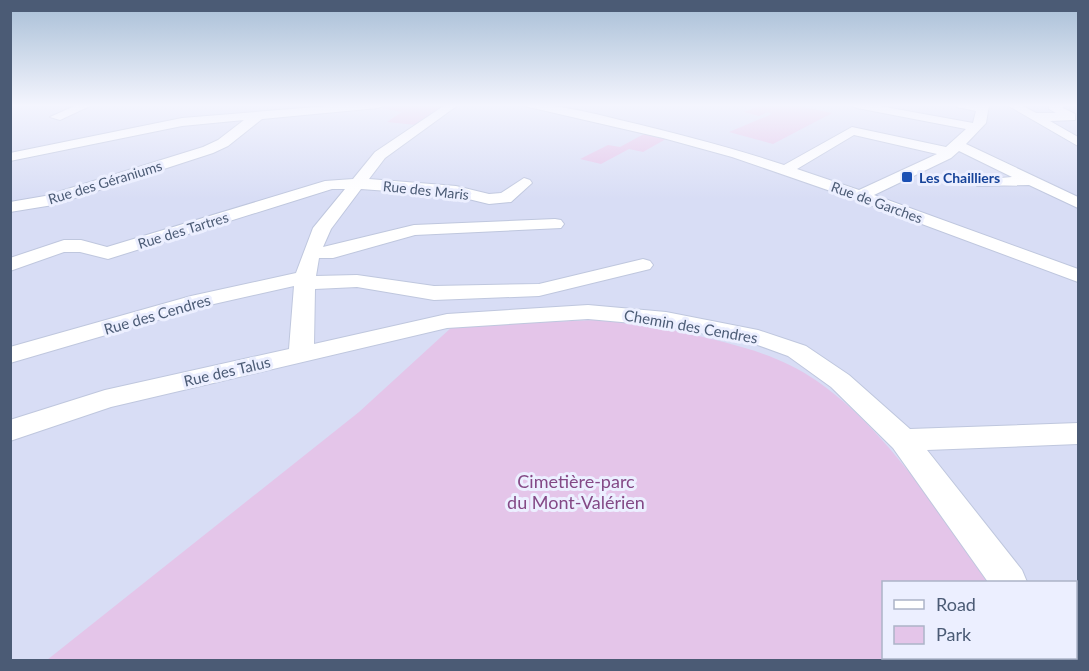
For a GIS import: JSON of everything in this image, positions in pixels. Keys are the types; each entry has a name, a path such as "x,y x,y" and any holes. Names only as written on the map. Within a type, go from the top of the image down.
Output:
{"street":[{"path":"10,157 108,136"},
{"name":"Rue des Géraniums","path":"10,207 47,201 208,150 223,144 231,136"},
{"path":"301,354 304,280 311,253 322,228 380,155 407,136"},
{"name":"Rue de Garches","path":"678,136 785,170 1078,276"},
{"path":"785,170 843,136"},
{"path":"883,136 952,148 1078,203"},
{"path":"859,196 946,155 965,136"},
{"path":"983,183 1034,182"},
{"name":"Rue des Maris","path":"357,184 456,191 489,199 505,198 524,183"},
{"name":"Rue des Tartres","path":"10,265 63,246 81,246 94,253 108,253 331,184 357,184"},
{"path":"311,253 333,252 414,230 555,224"},
{"name":"Rue des Cendres","path":"10,355 199,301 304,280 357,281 444,294 539,290 643,266"},
{"name":"Chemin des Cendres","path":"447,321 609,312 694,324 758,337 797,351 840,381 903,440 1008,581"},
{"name":"Rue des Talus","path":"10,431 105,399 447,321"},
{"path":"903,440 1078,433"}],"shaded area":[{"path":"10,136 1078,136 1078,660 11,660"}],"green space":[{"path":"640,136 666,139 643,152 629,149 601,164 580,159 608,145 620,147"},
{"path":"745,136 788,136 773,144"},
{"name":"Cimetière-parc du Mont-Valérien","path":"619,319 737,346 770,356 802,371 842,401 889,448 931,501 986,581 882,581 882,659 1035,660 47,660 359,412 453,326"}],"place":[{"name":"Les Chailliers","path":"907,177"}]}
